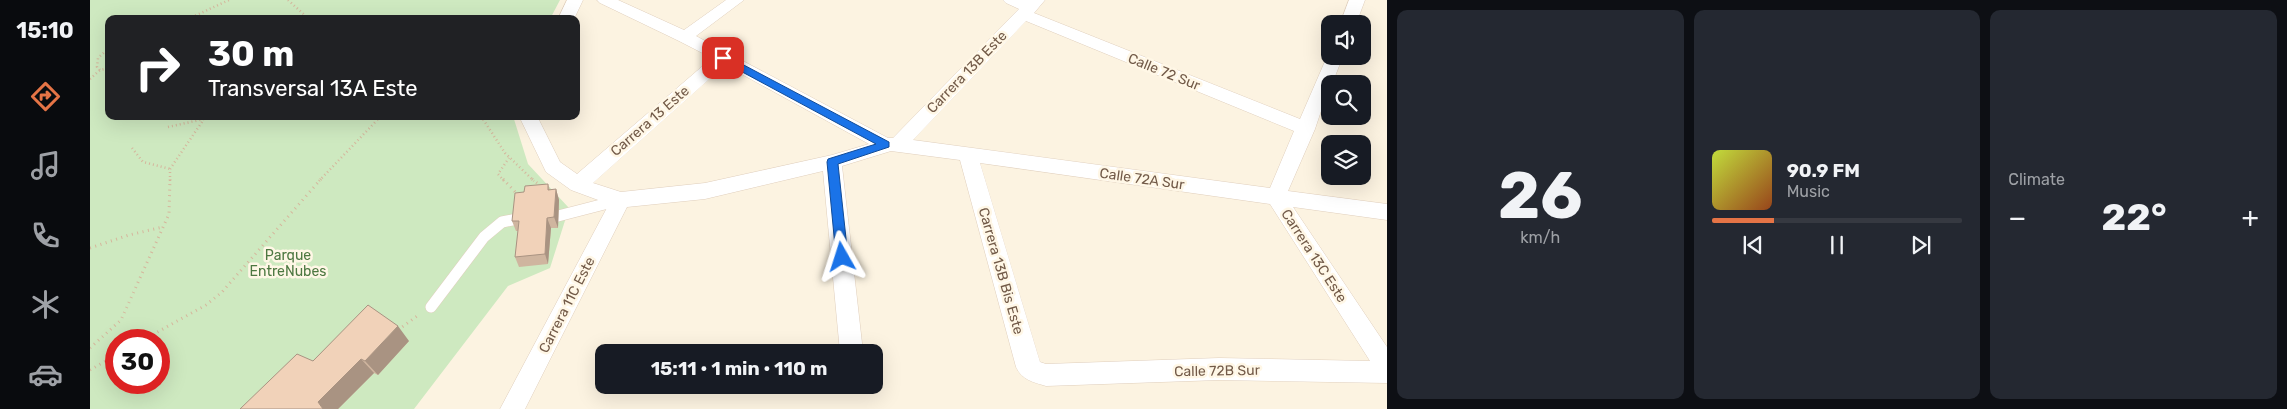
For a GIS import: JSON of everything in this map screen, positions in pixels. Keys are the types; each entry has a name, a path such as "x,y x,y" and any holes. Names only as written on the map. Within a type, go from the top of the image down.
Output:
{"street":[{"path":"568,15 575,0"},
{"name":"Calle 72A Sur","path":"605,0 685,37 891,145 1387,212"},
{"path":"685,37 736,0"},
{"name":"Calle 72 Sur","path":"1011,0 1306,129"},
{"path":"1352,15 1358,0"},
{"name":"Carrera 13B Este","path":"891,145 1030,7"},
{"name":"Carrera 13 Este","path":"578,185 723,58"},
{"name":"Carrera 13C Este","path":"1331,65 1276,197 1387,367"},
{"path":"529,120 553,167 578,185 621,200 705,192 832,162 891,145"},
{"name":"Carrera 13B Bis Este","path":"968,155 1028,367 1033,372 1046,375"},
{"path":"832,162 851,344"},
{"name":"Carrera 11C Este","path":"512,409 621,200"},
{"name":"Calle 72B Sur","path":"1046,375 1219,369 1387,372"}],"lane":[{"path":"558,216 621,200"},
{"path":"432,307 456,272 489,232 502,222 517,219"}],"path":[{"path":"197,15 229,0"},
{"path":"289,1 295,0"},
{"path":"289,1 307,15"},
{"path":"100,70 97,67 98,58 105,52"},
{"path":"90,79 100,70 105,69"},
{"path":"168,128 195,120"},
{"path":"90,348 121,320 169,214 170,169 203,120"},
{"path":"163,329 206,305 222,292 303,198 376,120"},
{"path":"132,148 144,162 170,169"},
{"path":"90,248 129,235 163,227"},
{"path":"90,370 105,361"}],"green space":[{"name":"Parque EntreNubes","path":"90,0 560,0 552,15 105,15 105,120 514,120 528,164 569,208 550,268 508,286 414,409 90,409"}],"building":[{"path":"548,184 548,190 556,189 554,217 547,218 545,254 515,257 519,221 512,221 515,193 524,192 525,186"},
{"path":"368,305 398,326 365,361 361,359 318,402 323,409 240,409 297,354 313,361"}],"route":[{"path":"723,58 886,145 832,162 842,257"}]}
